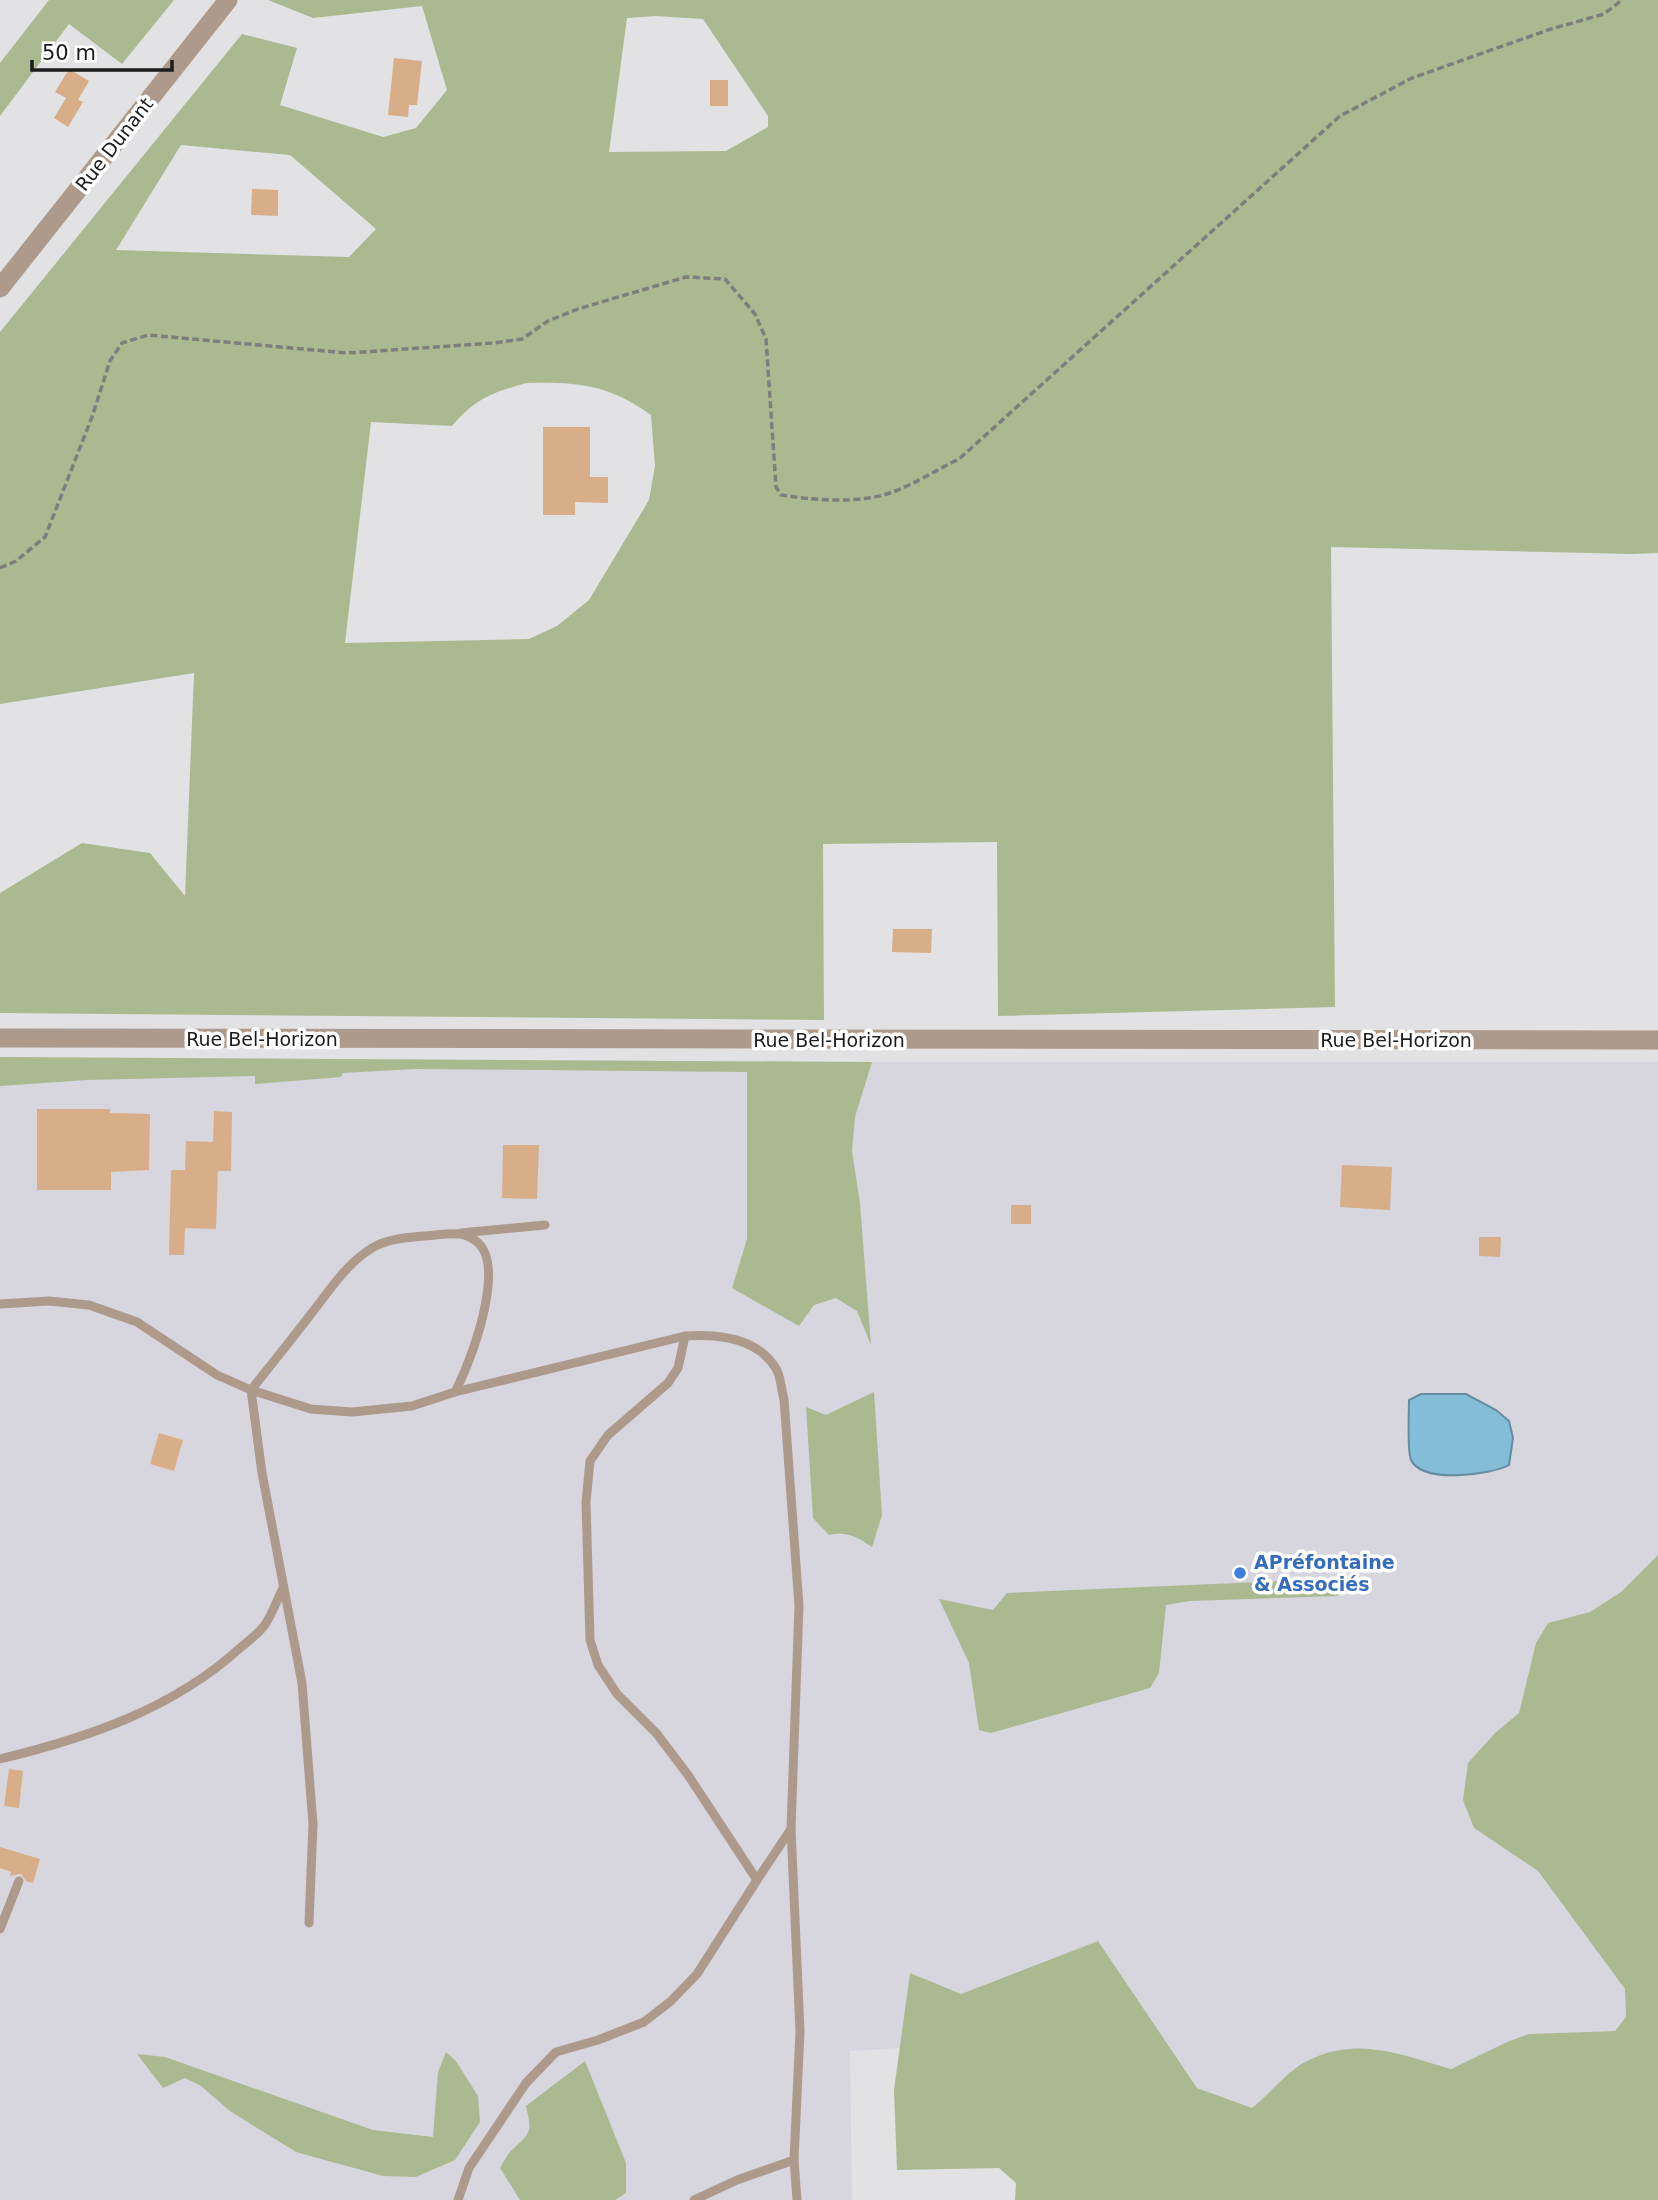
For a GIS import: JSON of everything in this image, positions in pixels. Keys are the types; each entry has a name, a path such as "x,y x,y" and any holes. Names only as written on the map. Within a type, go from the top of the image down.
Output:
{"street":[{"name":"Rue Dunant","path":"0,288 228,0"},
{"name":"Rue Bel-Horizon","path":"0,1038 1658,1040"}],"lane":[{"path":"309,1923 313,1824 302,1683 262,1473 251,1390 351,1263 375,1246 397,1239 545,1225"},
{"path":"455,1392 468,1368 478,1340 487,1284 488,1258 477,1241 459,1233"},
{"path":"0,1304 49,1301 89,1305 137,1322 217,1375 251,1390 311,1409 352,1412 412,1406 455,1392 685,1336 716,1334 754,1346 776,1367 784,1399 799,1606 791,1829 800,2031 794,2160 797,2200"},
{"path":"685,1336 678,1368 668,1383 608,1434 590,1461 586,1502 590,1640 598,1665 617,1695 657,1734 688,1775 757,1880"},
{"path":"0,1759 61,1744 172,1699 224,1663 264,1626 284,1588"},
{"path":"458,2200 469,2168 526,2083 556,2052 598,2040 644,2022 671,2001 697,1974 791,1829"},
{"path":"0,1929 19,1881"},
{"path":"694,2200 737,2180 794,2160"}],"path":[{"path":"0,568 16,561 45,537 92,417 110,361 122,343 148,335 347,353 494,343 522,339 548,321 578,309 686,277 725,279 755,314 766,339 776,487 782,495 808,499 849,499 889,493 958,459 1340,116 1412,78 1550,29 1604,14 1622,0"}],"shaded area":[{"path":"0,1057 832,1062 1658,1062 1658,1555 1621,1592 1590,1612 1548,1623 1536,1643 1519,1713 1495,1733 1468,1763 1474,1828 1538,1871 1625,1989 1626,2017 1614,2031 1529,2034 1451,2069 1373,2048 1304,2063 1252,2108 1197,2088 1098,1941 904,2018 900,2048 850,2051 852,2200 0,2200"}],"green space":[{"path":"49,0 174,0 122,64 69,24 0,116 0,63"},
{"path":"268,0 1658,0 1658,553 1331,547 1335,1007 998,1016 997,842 823,844 824,1020 0,1013 0,893 82,843 150,853 185,896 194,673 0,704 0,332 242,34 297,48 280,105 383,137 416,128 447,90 422,6 313,18","holes":["656,16 703,19 768,116 768,127 726,151 609,152 627,18","181,145 290,155 376,229 349,257 116,250","526,383 592,387 620,397 651,415 655,466 649,500 589,600 557,626 529,639 345,643 371,422 452,426 469,409 494,394"]},
{"path":"0,1057 872,1062 855,1117 852,1151 860,1203 871,1345 857,1311 836,1298 814,1305 799,1326 732,1288 747,1239 747,1072 414,1069 343,1073 341,1077 255,1084 255,1076 87,1080 0,1086"},
{"path":"874,1392 882,1515 872,1547 852,1536 829,1535 813,1518 806,1407 826,1415"},
{"path":"1658,1555 1658,2200 1015,2200 1016,2183 999,2168 897,2170 894,2090 910,1973 961,1994 1098,1941 1197,2088 1252,2108 1305,2062 1342,2050 1360,2048 1396,2053 1451,2069 1529,2034 1615,2031 1626,2017 1625,1989 1538,1871 1474,1828 1463,1800 1468,1763 1495,1733 1519,1713 1536,1643 1548,1623 1590,1612 1621,1592"},
{"path":"1327,1579 1345,1584 1337,1596 1190,1601 1166,1605 1159,1673 1150,1688 991,1733 979,1730 969,1663 939,1599 993,1610 1007,1593"},
{"path":"446,2052 456,2061 478,2096 480,2122 455,2160 416,2177 383,2176 296,2152 230,2111 201,2086 185,2078 163,2088 137,2054 165,2057 373,2130 433,2137 438,2072"},
{"path":"585,2061 626,2163 626,2193 615,2200 520,2200 500,2168 529,2130 526,2106"}],"water":[{"path":"1421,1394 1466,1394 1496,1410 1509,1421 1513,1438 1509,1465 1488,1472 1457,1475 1442,1475 1418,1468 1410,1455 1409,1400"}],"building":[{"path":"394,58 422,61 417,105 409,105 408,117 388,115"},
{"path":"69,69 89,81 78,100 83,102 68,127 54,118 66,98 55,92"},
{"path":"710,80 728,80 728,106 710,106"},
{"path":"252,189 278,190 278,216 251,215"},
{"path":"543,427 590,427 590,477 608,477 608,503 575,502 575,515 543,515"},
{"path":"893,929 932,929 931,953 892,952"},
{"path":"37,1109 110,1109 110,1113 150,1114 149,1170 111,1172 111,1190 37,1190"},
{"path":"214,1111 232,1112 231,1171 218,1171 216,1229 185,1228 184,1255 169,1255 171,1170 185,1170 186,1141 213,1142"},
{"path":"503,1145 539,1145 537,1199 502,1198"},
{"path":"1342,1165 1392,1167 1390,1210 1340,1207"},
{"path":"1011,1205 1031,1205 1031,1224 1011,1224"},
{"path":"1479,1237 1501,1237 1500,1257 1479,1256"},
{"path":"159,1433 183,1440 174,1471 150,1464"},
{"path":"9,1769 23,1771 19,1808 4,1806"},
{"path":"0,1847 40,1859 33,1883 26,1881 21,1874 10,1876 11,1872 0,1868"}],"place":[{"name":"APréfontaine & Associés","path":"1240,1573"}]}
